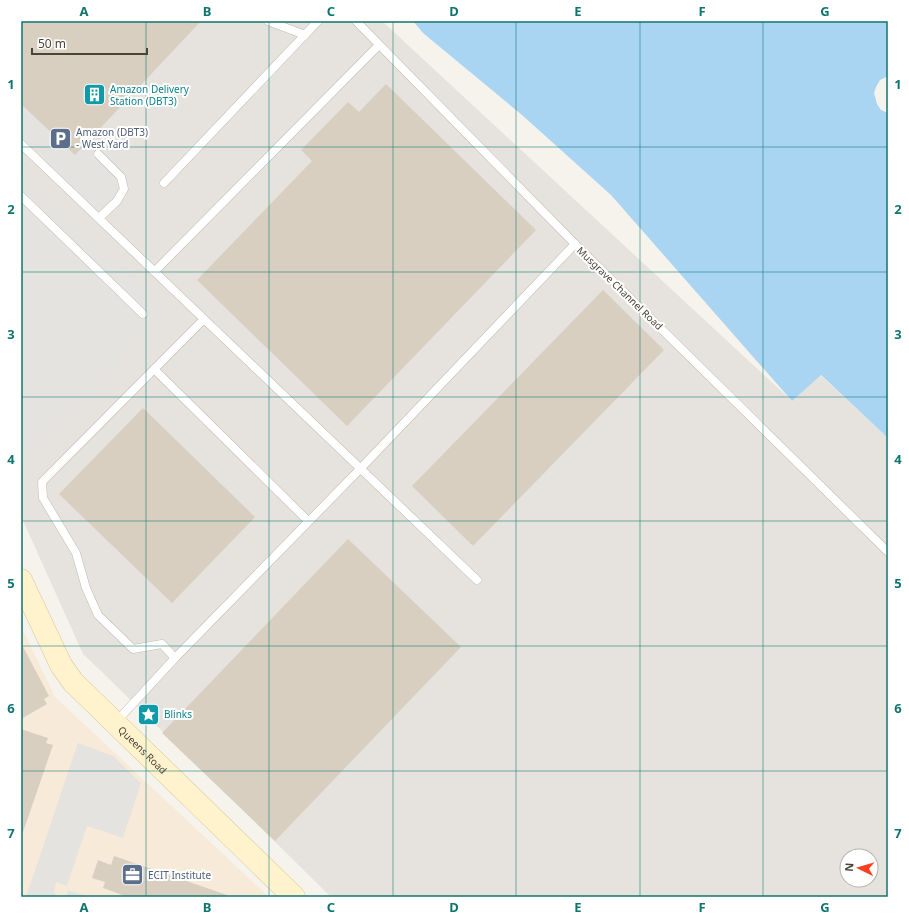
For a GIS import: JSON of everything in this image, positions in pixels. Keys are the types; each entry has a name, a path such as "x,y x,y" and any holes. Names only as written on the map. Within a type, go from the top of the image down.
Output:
{"street":[{"name":"Queens Road","path":"21,580 61,665 72,682 116,722 294,897"}],"lane":[{"path":"268,21 305,35"},
{"path":"164,183 318,21"},
{"name":"Musgrave Channel Road","path":"356,21 575,244 888,552"},
{"path":"155,271 379,45"},
{"path":"21,144 477,580"},
{"path":"98,154 121,177 124,188 117,201 99,218"},
{"path":"21,196 143,314"},
{"path":"116,722 175,658 361,468 575,244"},
{"path":"175,658 162,644 133,649 98,615 86,588 76,553 43,498 42,482 204,319"},
{"path":"154,370 308,522"}],"shaded area":[{"path":"21,21 382,21 792,401 820,375 888,438 888,897 331,897 83,654 21,516"},
{"name":"Amazon (DBT3) - West Yard","path":"21,59 97,132 97,135 128,171 129,187 121,200 99,218 21,142"},
{"path":"21,172 168,311 21,470"},
{"path":"21,626 55,697 269,897 21,897"},
{"path":"78,743 113,756 141,783 123,838 87,826 67,886 56,882 54,891 57,897 26,897"},
{"path":"68,890 89,897 66,897"}],"water":[{"path":"413,21 888,21 888,438 821,375 792,401 611,195 522,115 423,33"}],"pier":[{"path":"888,76 888,113 881,110 877,104 874,93 880,80"}],"building":[{"name":"Amazon Delivery Station (DBT3)","path":"21,21 201,21 75,155 21,104"},
{"path":"386,84 536,230 347,426 197,280 312,161 301,150 348,102 359,112"},
{"path":"603,290 664,350 473,546 412,486"},
{"path":"143,408 255,517 172,603 59,494"},
{"path":"348,539 461,647 275,841 162,733"},
{"path":"21,643 49,696 44,699 47,704 21,719"},
{"path":"21,729 48,738 46,743 53,745 23,832 21,832"},
{"name":"ECIT Institute","path":"114,856 227,895 227,897 128,897 103,888 105,882 92,878 98,860 111,865"}],"place":[{"name":"Amazon Delivery Station (DBT3)","path":"95,95"},
{"name":"Amazon (DBT3) - West Yard","path":"61,138"},
{"name":"Blinks","path":"149,714"},
{"name":"ECIT Institute","path":"132,875"}]}
